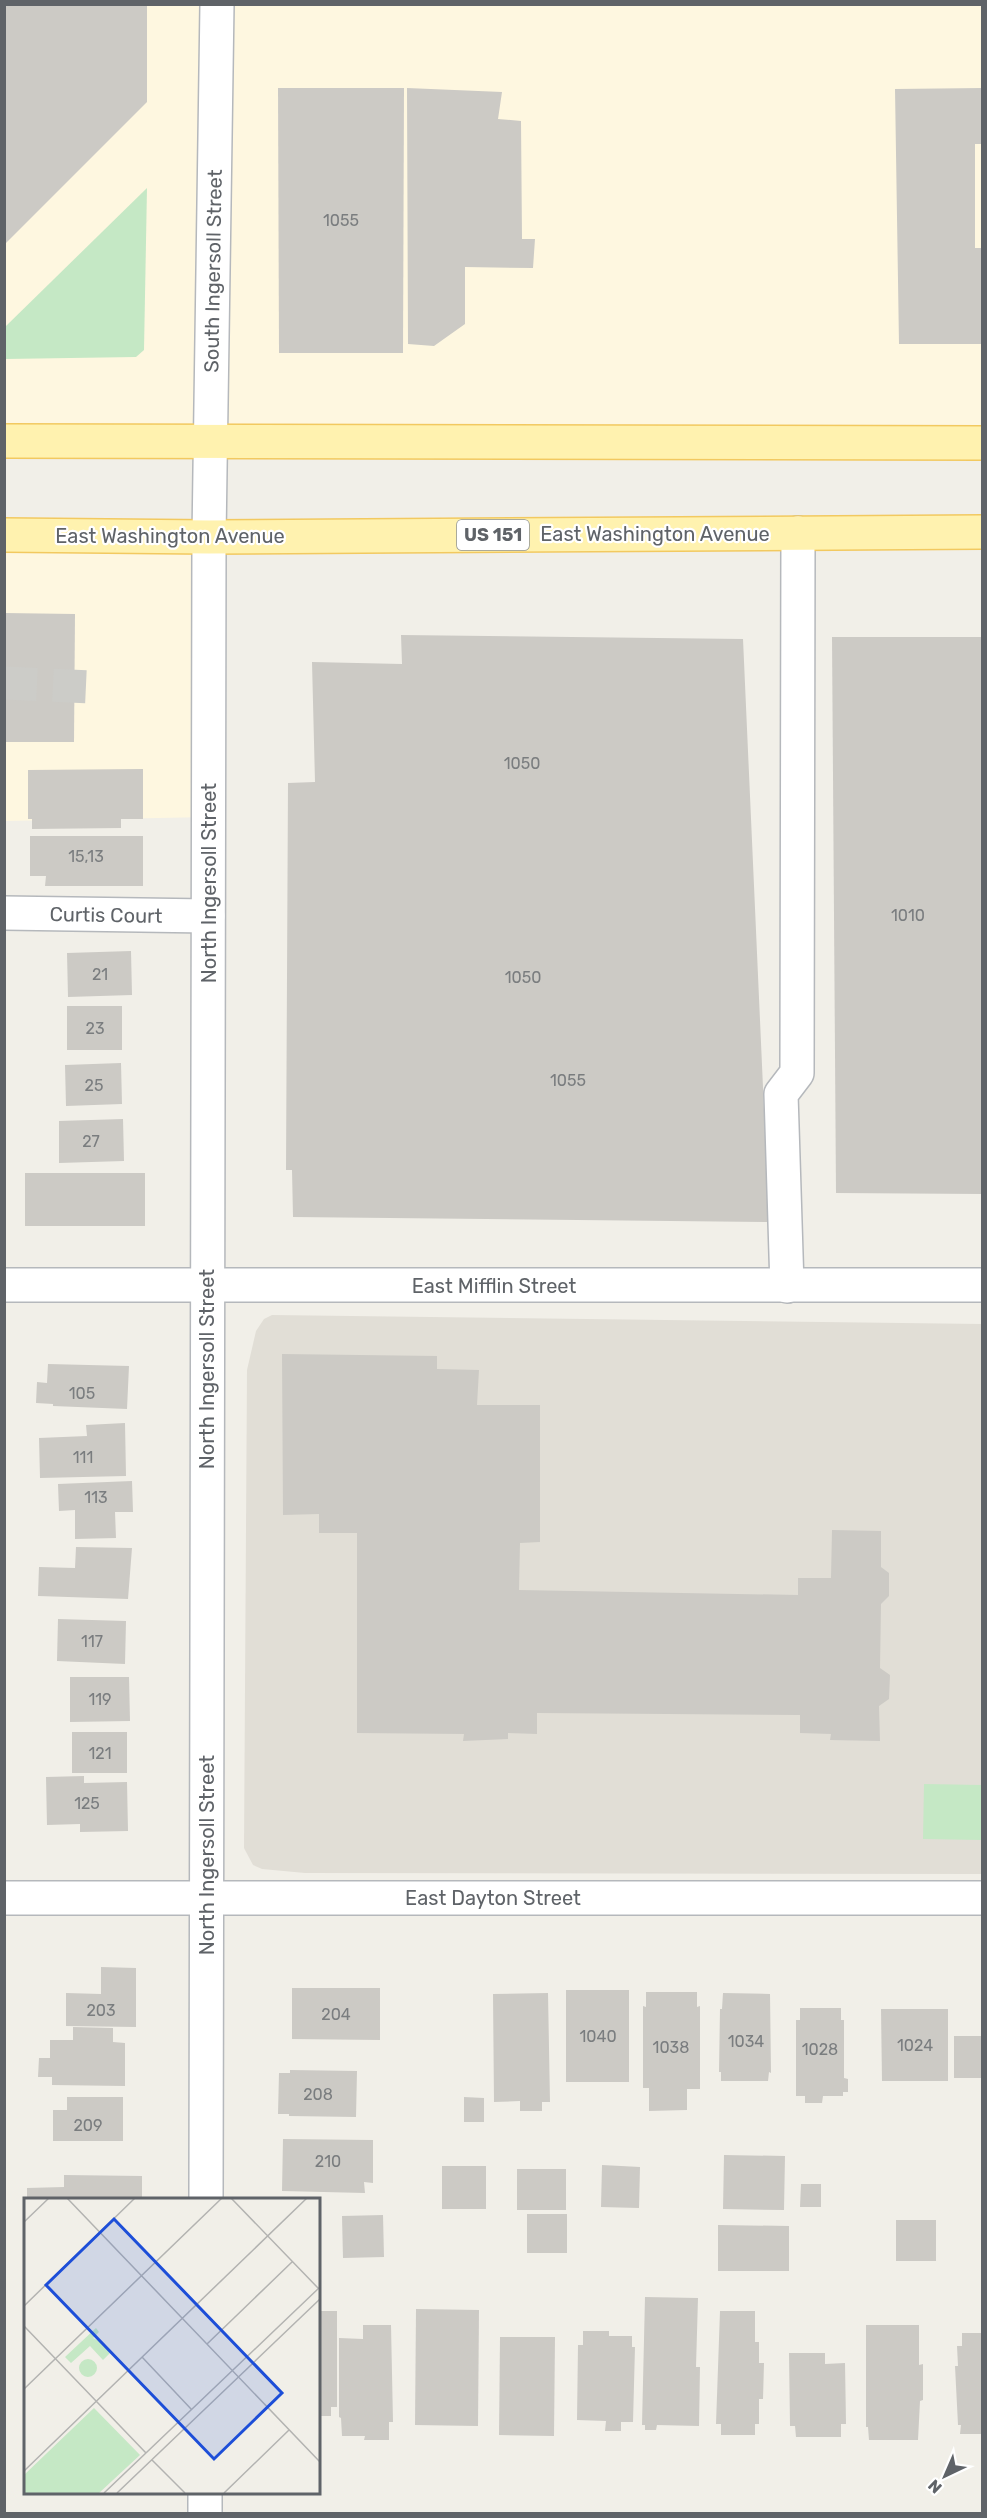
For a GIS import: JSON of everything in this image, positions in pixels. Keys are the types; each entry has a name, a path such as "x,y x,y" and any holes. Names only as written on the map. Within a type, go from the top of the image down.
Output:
{"main road":[{"path":"4,441 982,443"},
{"name":"East Washington Avenue","path":"4,536 209,537 982,532"}],"street":[{"name":"South Ingersoll Street","path":"209,537 216,4"},
{"path":"787,1286 781,1094 796,1073 798,533"},
{"name":"North Ingersoll Street","path":"206,2198 209,537"},
{"name":"Curtis Court","path":"4,913 208,916"},
{"name":"East Mifflin Street","path":"4,1285 982,1286"},
{"name":"East Dayton Street","path":"4,1898 982,1898"},
{"path":"205,2494 205,2514"}],"shaded area":[{"path":"5,5 982,5 982,443 5,441"},
{"path":"4,536 209,537 209,817 5,821"},
{"path":"272,1315 982,1324 982,1874 305,1873 262,1869 253,1865 244,1848 247,1370 256,1331 264,1319"}],"green space":[{"path":"147,188 144,350 136,357 5,359 5,327"},
{"path":"924,1784 982,1785 982,1840 923,1839"}],"building":[{"path":"4,4 147,4 147,102 4,245"},
{"path":"278,88 404,88 403,353 279,353"},
{"path":"407,88 502,92 498,119 521,121 522,239 535,239 533,268 465,267 465,324 434,346 408,344"},
{"path":"982,88 982,144 975,144 975,248 982,248 982,344 899,344 895,89"},
{"path":"4,613 75,614 74,742 4,742"},
{"path":"401,635 743,639 769,1222 293,1217 292,1170 286,1170 288,783 315,782 312,662 402,664"},
{"path":"832,637 982,637 982,1194 836,1193"},
{"path":"143,769 143,819 121,819 121,828 32,829 32,819 28,819 28,770"},
{"path":"30,836 143,836 143,886 45,886 46,876 30,876"},
{"path":"131,951 132,995 68,997 67,953"},
{"path":"67,1006 122,1006 122,1050 67,1050"},
{"path":"121,1063 122,1104 66,1106 65,1065"},
{"path":"123,1119 124,1161 59,1163 59,1121"},
{"path":"25,1173 145,1173 145,1226 25,1226"},
{"path":"282,1354 437,1356 437,1369 479,1370 477,1405 540,1405 540,1542 520,1543 519,1590 798,1595 798,1578 831,1578 832,1530 881,1531 881,1567 889,1573 889,1596 881,1604 880,1668 890,1675 889,1699 879,1706 880,1741 830,1740 831,1734 800,1733 800,1715 537,1713 537,1734 508,1733 508,1739 463,1741 464,1734 357,1733 357,1533 319,1533 319,1514 283,1515"},
{"path":"48,1364 129,1366 127,1409 53,1406 53,1404 36,1403 37,1382 47,1383"},
{"path":"125,1423 126,1476 40,1478 39,1438 87,1436 86,1425"},
{"path":"132,1481 133,1512 115,1512 116,1538 75,1539 75,1510 59,1511 58,1484"},
{"path":"76,1547 132,1548 128,1599 38,1596 39,1567 75,1568"},
{"path":"58,1619 126,1621 125,1664 57,1661"},
{"path":"70,1677 129,1677 130,1721 70,1722"},
{"path":"72,1732 127,1732 127,1773 72,1773"},
{"path":"84,1776 84,1783 127,1782 128,1831 80,1832 80,1824 47,1825 46,1777"},
{"path":"101,1967 136,1968 136,2027 66,2026 66,1993 101,1994"},
{"path":"292,1988 380,1988 380,2040 292,2039"},
{"path":"566,1990 629,1990 629,2082 566,2082"},
{"path":"646,1992 697,1992 697,2007 700,2006 700,2089 687,2089 687,2110 649,2111 649,2088 643,2088 643,2006 646,2007"},
{"path":"548,1993 550,2102 542,2102 542,2111 520,2111 520,2101 494,2102 493,1994"},
{"path":"723,1993 770,1994 771,2073 769,2072 768,2081 721,2081 721,2072 719,2072 720,2009 722,2009"},
{"path":"800,2008 841,2008 841,2020 844,2020 844,2078 848,2079 848,2092 843,2092 843,2096 823,2096 822,2103 805,2103 805,2096 796,2096 796,2020 800,2020"},
{"path":"881,2009 948,2009 948,2081 882,2081"},
{"path":"73,2027 113,2028 113,2042 125,2043 125,2086 52,2085 52,2077 38,2077 39,2058 50,2058 50,2040 73,2040"},
{"path":"954,2036 981,2036 982,2078 954,2078"},
{"path":"290,2070 357,2071 356,2117 278,2114 279,2073 290,2073"},
{"path":"67,2097 123,2097 123,2141 53,2141 53,2110 67,2110"},
{"path":"464,2097 484,2098 484,2122 464,2122"},
{"path":"283,2139 373,2140 373,2183 364,2182 365,2193 282,2191"},
{"path":"724,2155 785,2156 784,2210 723,2209"},
{"path":"602,2165 640,2167 639,2208 601,2207"},
{"path":"442,2166 486,2166 486,2209 442,2209"},
{"path":"517,2169 566,2169 566,2210 517,2210"},
{"path":"64,2175 142,2176 142,2198 27,2198 27,2188 64,2187"},
{"path":"801,2184 821,2184 821,2207 800,2207"},
{"path":"527,2214 567,2214 567,2253 527,2253"},
{"path":"383,2215 384,2257 343,2258 342,2216"},
{"path":"896,2220 936,2220 936,2261 896,2261"},
{"path":"718,2225 789,2226 789,2271 718,2271"},
{"path":"645,2297 698,2298 696,2367 700,2367 699,2426 657,2425 656,2430 645,2430 645,2425 642,2425"},
{"path":"416,2309 479,2310 478,2426 415,2425"},
{"path":"320,2311 337,2311 337,2407 331,2407 331,2416 320,2416"},
{"path":"720,2311 755,2311 755,2342 759,2342 759,2363 764,2363 763,2399 759,2399 759,2424 755,2424 755,2435 721,2435 721,2424 716,2424"},
{"path":"363,2325 391,2325 393,2422 389,2422 389,2440 364,2440 365,2436 342,2436 341,2418 339,2417 339,2338 363,2339"},
{"path":"866,2325 919,2325 919,2365 923,2364 923,2400 920,2401 918,2440 869,2440 868,2427 866,2427"},
{"path":"583,2331 609,2331 609,2336 632,2336 632,2347 635,2347 633,2422 621,2422 621,2431 605,2431 606,2421 577,2420 578,2345 583,2345"},
{"path":"962,2333 982,2333 982,2434 960,2434 961,2425 958,2425 955,2366 958,2366 957,2346 962,2346"},
{"path":"500,2337 555,2337 554,2436 499,2435"},
{"path":"789,2353 825,2353 825,2364 845,2363 846,2424 841,2424 841,2437 796,2437 795,2426 790,2426"}],"tunnel":[{"path":"4,683 90,687"}]}
